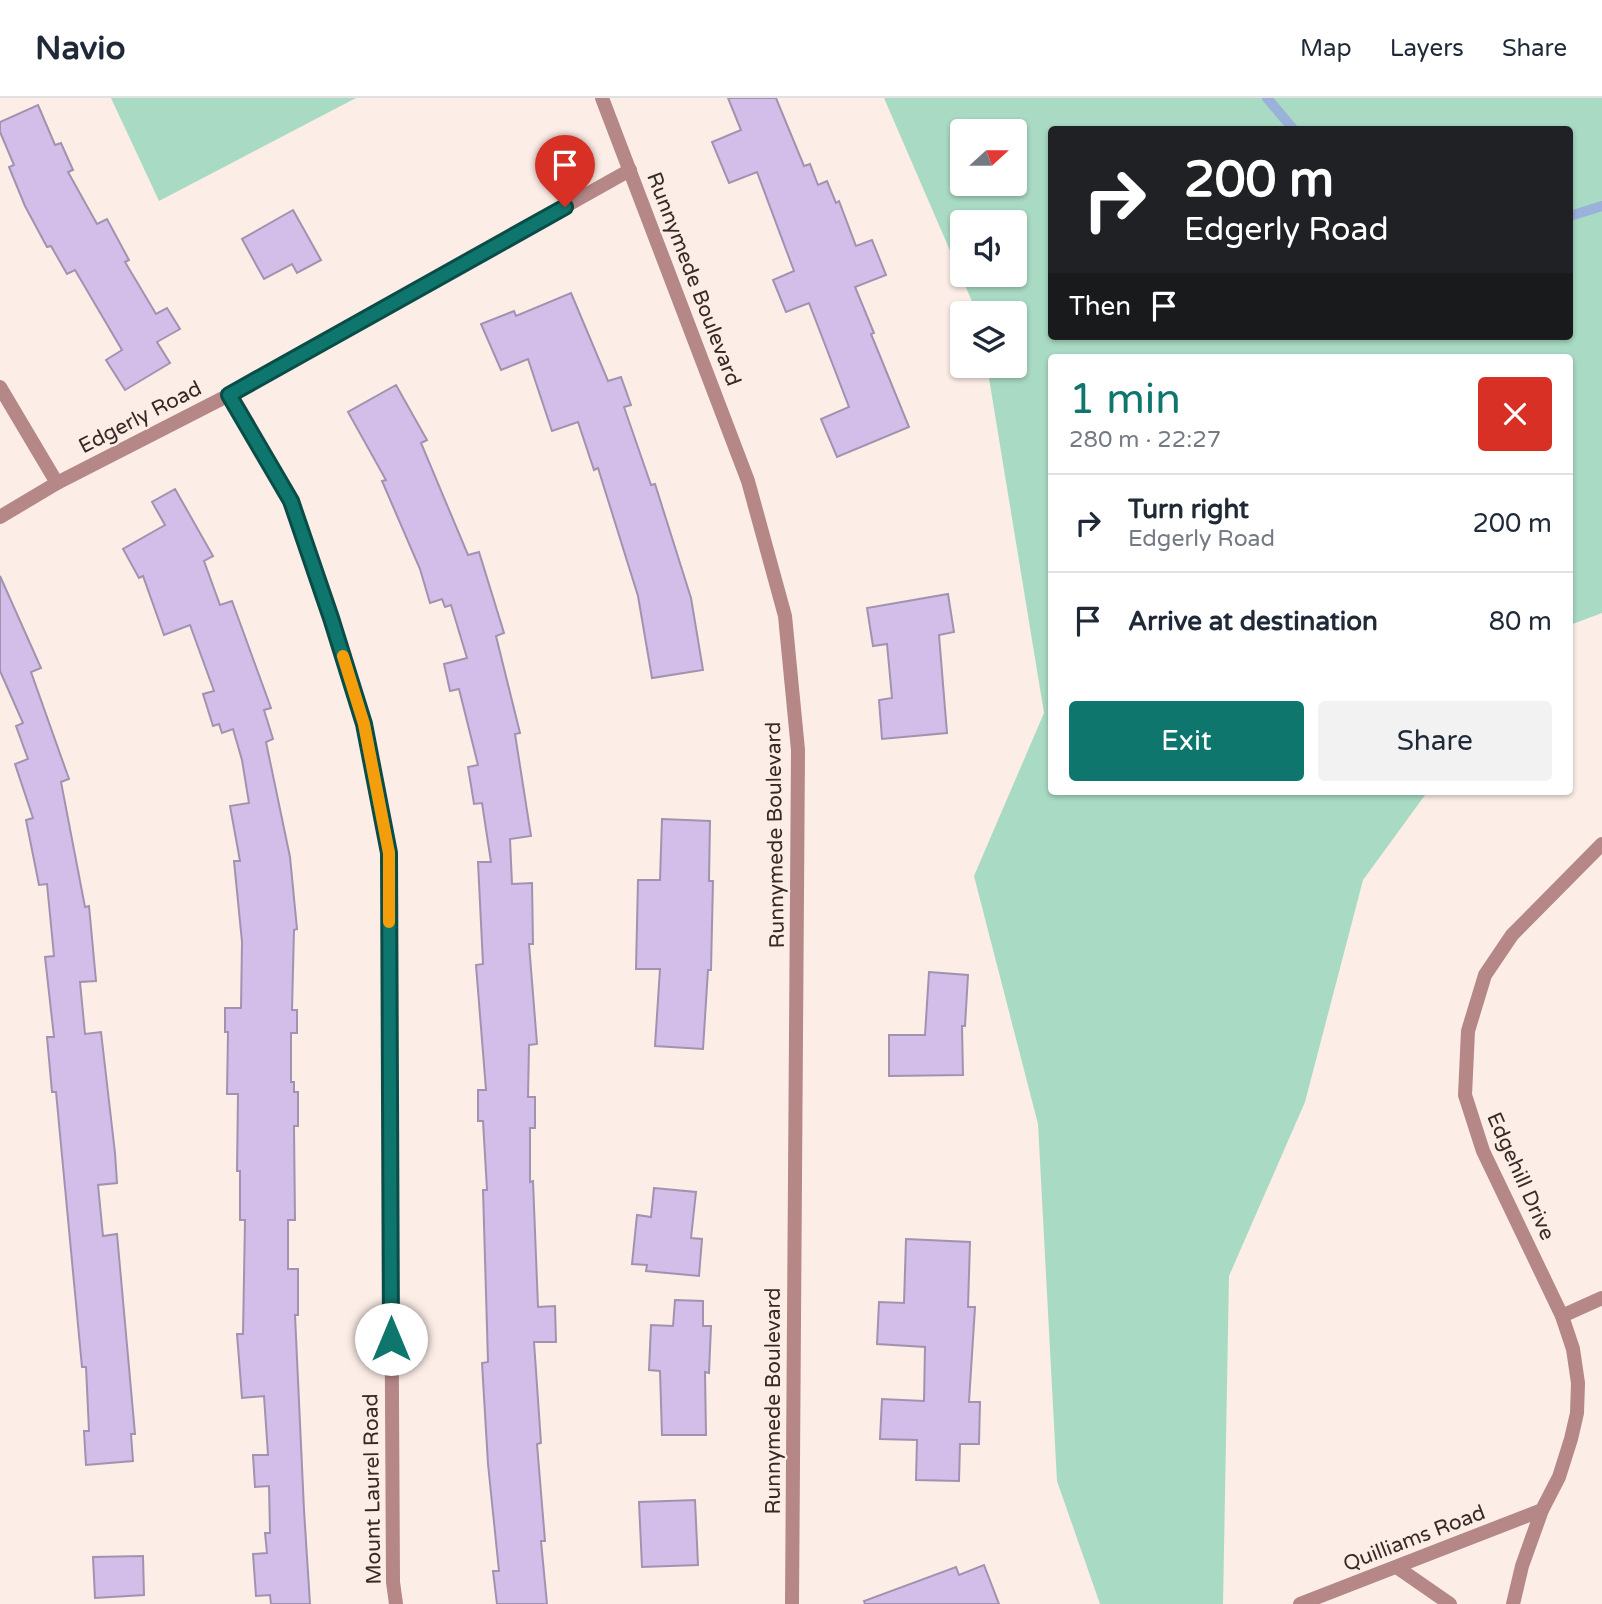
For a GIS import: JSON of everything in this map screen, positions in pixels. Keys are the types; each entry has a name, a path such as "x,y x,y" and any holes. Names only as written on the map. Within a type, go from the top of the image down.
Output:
{"street":[{"name":"Runnymede Boulevard","path":"602,98 748,481 785,616 798,750 793,1604"},
{"name":"Edgerly Road","path":"0,517 57,483 229,395 630,170"},
{"path":"0,387 57,483"},
{"name":"Mount Laurel Road","path":"229,395 291,501 364,724 389,853 393,1568 396,1604"},
{"name":"Edgehill Drive","path":"1513,1604 1522,1566 1542,1510 1559,1477 1577,1413 1578,1383 1573,1349 1562,1316 1483,1151 1465,1095 1468,1031 1485,975 1512,935 1602,844"},
{"path":"1562,1316 1602,1298"},
{"name":"Quilliams Road","path":"1300,1604 1542,1510"},
{"path":"1398,1568 1450,1604"}],"green space":[{"path":"111,98 356,98 159,201"},
{"path":"884,98 1602,98 1602,613 1573,624 1573,354 1048,354 1048,795 1425,795 1363,880 1305,1102 1229,1276 1223,1604 1100,1604 1057,1481 1038,1124 974,876 1044,713 989,378 1027,378 1027,301 972,301 966,287 1027,287 1027,210 950,210 950,251"}],"building":[{"path":"728,98 776,98 804,166 810,164 818,185 827,181 836,203 839,201 856,246 872,240 886,275 855,287 909,427 837,457 821,419 849,407 809,303 786,312 773,280 794,271 757,172 729,183 712,142 741,130"},
{"path":"38,105 55,145 61,143 73,170 68,172 97,224 107,219 129,260 125,262 156,314 167,308 180,329 157,342 170,363 125,390 106,360 122,350 75,270 67,274 51,246 47,247 25,206 9,167 14,165 0,132 0,122"},
{"path":"293,210 321,260 297,273 292,264 264,279 242,239"},
{"path":"571,293 608,381 621,377 631,405 624,407 651,485 655,484 691,598 703,670 652,678 638,596 598,468 594,470 578,422 552,431 528,359 501,370 481,324 514,311 516,316"},
{"path":"396,385 427,440 421,443 468,555 479,552 504,633 496,636 520,733 515,734 531,836 510,839 512,884 532,883 533,944 529,944 537,1044 529,1045 528,1097 535,1097 535,1128 530,1128 530,1182 533,1181 538,1307 555,1306 556,1342 534,1342 541,1443 537,1444 545,1541 541,1541 547,1604 497,1604 493,1571 499,1571 488,1464 482,1363 488,1362 483,1190 487,1190 483,1121 478,1121 478,1090 486,1090 476,965 483,964 478,862 491,862 482,803 474,804 468,767 478,765 459,689 450,691 444,664 467,658 451,605 445,607 442,599 430,603 420,569 382,481 386,480 348,412"},
{"path":"175,489 213,556 204,561 220,605 232,601 271,708 264,710 273,739 266,742 290,857 297,929 294,930 292,1010 297,1010 297,1033 291,1033 291,1082 294,1082 294,1092 298,1092 298,1126 294,1126 295,1220 288,1220 288,1269 298,1269 298,1315 295,1315 310,1604 271,1604 270,1595 256,1596 253,1554 267,1553 265,1533 270,1533 269,1486 255,1487 253,1455 268,1455 264,1396 242,1398 237,1334 243,1334 245,1220 240,1220 240,1171 237,1171 238,1094 227,1094 228,1032 225,1032 225,1008 241,1008 242,942 234,861 240,861 230,806 249,803 242,760 233,729 222,733 219,724 213,726 203,694 214,691 190,625 164,635 143,576 139,578 123,549 165,525 152,502"},
{"path":"0,576 41,668 31,672 69,779 61,782 85,907 89,906 96,981 80,982 85,1034 101,1032 115,1153 117,1183 98,1185 103,1236 117,1234 135,1434 131,1434 133,1461 86,1465 84,1431 89,1431 86,1367 82,1367 56,1092 52,1092 47,1037 54,1037 45,957 54,956 47,884 39,885 26,820 33,818 15,764 28,759 16,726 23,723 0,671"},
{"path":"948,594 954,632 939,635 947,733 882,739 879,700 892,698 887,644 873,646 867,608"},
{"path":"662,819 710,821 709,881 713,881 711,970 708,970 703,1049 655,1046 660,969 636,969 638,880 660,880"},
{"path":"929,972 968,975 965,1026 962,1026 963,1075 889,1076 889,1035 925,1035"},
{"path":"654,1188 696,1192 691,1238 702,1239 699,1276 646,1271 647,1265 632,1264 637,1215 651,1217"},
{"path":"906,1239 970,1242 968,1307 975,1307 969,1402 980,1402 979,1444 960,1444 959,1481 916,1480 917,1440 880,1439 882,1399 924,1401 925,1347 877,1344 879,1302 904,1303"},
{"path":"675,1300 703,1301 703,1326 711,1326 709,1373 705,1372 706,1435 662,1435 660,1371 649,1370 651,1325 673,1326"},
{"path":"695,1500 698,1565 642,1567 639,1502"},
{"path":"143,1556 144,1595 95,1598 93,1557"},
{"path":"984,1565 999,1604 865,1604 864,1601 956,1567 959,1575"}],"waterway":[{"path":"1267,98 1291,126"},
{"path":"1573,215 1602,206"}],"slow traffic":[{"path":"343,656 364,724 389,853 389,922"}],"route":[{"path":"391,1339 389,853 364,724 291,501 229,395 565,207"}]}
